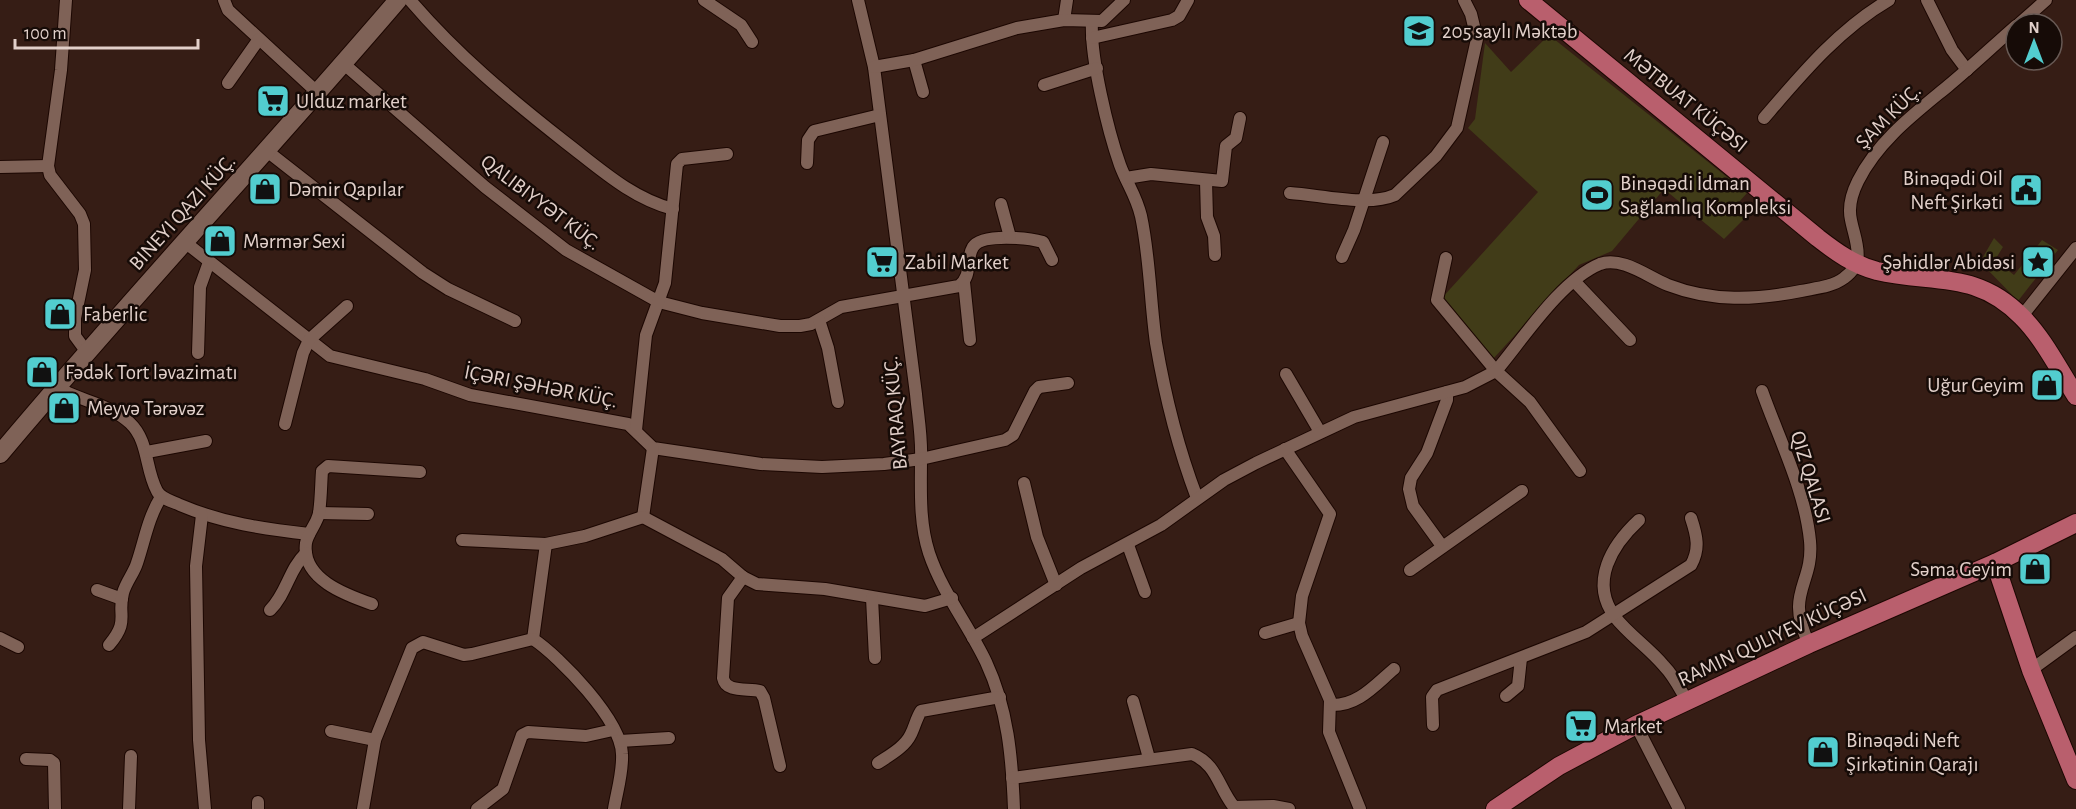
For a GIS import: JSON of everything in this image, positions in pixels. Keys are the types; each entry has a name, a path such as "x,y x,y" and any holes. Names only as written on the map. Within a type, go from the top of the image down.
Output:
{"main road":[{"name":"BINEYI QAZI KÜÇ.","path":"0,454 86,351 267,152 398,0"},
{"name":"MƏTBUAT KÜÇƏSI","path":"1528,0 1818,238 1856,264 1894,273 1956,280 1991,294 2022,316 2076,396"},
{"name":"RAMIN QULIYEV KÜÇƏSI","path":"1495,809 1559,766 1636,725 1809,644 1995,563 2076,523"},
{"path":"1995,563 2031,670 2076,780"}],"street":[{"path":"66,0 61,70 48,166 51,176 80,214 84,224 85,270 75,318 75,336 86,351"},
{"path":"224,0 228,10 318,93"},
{"path":"410,0 481,74 507,96 641,198 673,209"},
{"path":"704,0 741,25 752,42"},
{"name":"BAYRAQ KÜÇ.","path":"858,0 874,67 903,297 921,459 920,494 926,540 935,569 973,638 1000,697 1010,741 1014,809"},
{"path":"1064,20 1067,0"},
{"path":"874,67 914,60 995,33 1064,20 1092,22 1107,19 1124,0"},
{"path":"1092,38 1172,20 1179,16 1188,0"},
{"path":"1290,193 1364,201 1384,200 1395,195 1436,156 1457,128 1477,39 1471,14 1464,0"},
{"path":"1764,118 1801,74 1835,41 1874,8 1889,0"},
{"path":"1927,0 1952,50 1967,70"},
{"name":"ŞAM KÜÇ.","path":"2032,12 2046,0"},
{"path":"1092,22 1097,68 1120,165 1136,194 1144,235 1156,341 1165,387 1184,463 1197,498"},
{"name":"ŞAM KÜÇ.","path":"1856,264 1859,251 1850,219 1850,202 1865,168 1898,127 2004,37"},
{"path":"228,83 260,39"},
{"path":"914,60 924,92"},
{"name":"QALIBIYYƏT KÜÇ.","path":"344,64 485,187 566,250 658,302 702,313 780,326 800,326 819,320 841,307 950,289 964,282"},
{"path":"1044,85 1097,68"},
{"path":"807,163 808,140 814,131 880,115"},
{"path":"1126,177 1151,174 1218,182 1224,179 1226,146 1236,138 1240,118"},
{"path":"1342,257 1364,201 1383,142"},
{"path":"267,152 423,273 448,289 515,321"},
{"path":"636,430 646,335 665,283 677,165 682,159 726,154"},
{"path":"0,167 48,166"},
{"path":"1206,181 1207,217 1214,236 1215,255"},
{"path":"1001,204 1010,237"},
{"path":"970,340 964,282 975,244 980,241 1010,237 1043,242 1052,260"},
{"name":"İÇƏRI ŞƏHƏR KÜÇ.","path":"186,243 297,327 309,340 330,356 425,379 470,395 612,420 636,430 653,448"},
{"path":"2022,316 2076,248"},
{"path":"1446,258 1437,300 1496,371 1530,402 1580,471"},
{"path":"198,352 200,286 209,262"},
{"path":"973,638 1056,585 1170,519 1224,480 1285,449 1320,432 1377,410 1477,383 1496,371 1575,282 1601,264 1618,263 1669,285 1713,298 1750,299 1827,286 1844,279 1856,264"},
{"path":"1575,282 1630,340"},
{"path":"285,424 303,353 309,340 347,306"},
{"path":"819,320 828,348 838,402"},
{"path":"1286,374 1320,432"},
{"path":"643,516 653,448 761,464 822,467 884,464 921,459 1005,440 1013,435 1039,387 1068,383"},
{"path":"56,387 123,417 133,425 147,452 154,485 161,496 202,515 251,528 309,534"},
{"path":"1762,391 1804,508 1810,543 1797,607 1800,625 1809,644"},
{"path":"1442,546 1413,506 1409,489 1411,478 1427,453 1447,400 1447,392"},
{"path":"147,452 206,441"},
{"path":"1285,449 1330,514 1302,596 1299,623 1302,636 1331,705 1329,732 1360,809"},
{"path":"270,610 285,592 298,561 306,553 309,534 319,513 324,467 420,472"},
{"path":"1024,483 1037,537 1056,585"},
{"path":"1410,570 1522,491"},
{"path":"109,645 119,633 122,623 122,599 137,562 150,517 161,496"},
{"path":"319,513 368,514"},
{"path":"202,515 196,566 199,740 205,809"},
{"path":"462,540 546,544 585,536 643,516 722,559 743,577 757,584 825,589 925,606 952,598"},
{"path":"1433,725 1432,697 1437,690 1560,644 1614,615 1691,565 1697,554 1697,537 1692,518"},
{"path":"1639,520 1620,537 1604,572 1605,597 1614,615 1664,665 1687,701"},
{"path":"533,639 546,544"},
{"path":"1128,545 1145,592"},
{"path":"306,553 317,573 329,586 372,604"},
{"path":"743,577 728,598 724,684 730,688 760,691 765,698 780,766"},
{"path":"97,590 122,599"},
{"path":"872,598 875,658"},
{"path":"1265,633 1299,623"},
{"path":"2031,670 2076,637"},
{"path":"0,638 18,647"},
{"path":"533,639 593,696 620,741 622,768 614,809"},
{"path":"363,809 375,740 404,668 416,645 423,642 464,655 533,639"},
{"path":"1506,696 1518,686 1521,658"},
{"path":"1331,705 1341,705 1358,699 1394,669"},
{"path":"878,763 898,750 911,735 914,721 921,711 1000,697"},
{"path":"1133,701 1149,758"},
{"path":"1636,725 1679,809"},
{"path":"477,809 503,789 522,735 528,732 597,735 613,730"},
{"path":"331,731 375,740"},
{"path":"620,741 669,738"},
{"path":"1012,778 1192,754 1203,758 1213,768 1230,808 1273,806 1289,809"},
{"path":"129,809 131,756"},
{"path":"26,759 50,760 54,763 55,809"}],"shaded area":[{"name":"Binəqədi İdman Sağlamlıq Kompleksi","path":"1549,35 1747,193 1739,202 1748,215 1724,239 1664,189 1612,251 1579,265 1493,359 1441,299 1538,192 1468,128 1475,119 1485,43 1511,72"},
{"path":"1994,238 2003,247 1995,260 2014,275 2042,240 2058,250 2018,301 1983,265 1983,257"}],"place":[{"name":"205 saylı Məktəb","path":"1419,31"},
{"name":"Ulduz market","path":"273,101"},
{"name":"Dəmir Qapılar","path":"265,189"},
{"name":"Binəqədi Oil Neft Şirkəti","path":"2026,190"},
{"name":"Binəqədi İdman Sağlamlıq Kompleksi","path":"1597,195"},
{"name":"Mərmər Sexi","path":"220,241"},
{"name":"Zabil Market","path":"882,262"},
{"name":"Şəhidlər Abidəsi","path":"2038,262"},
{"name":"Faberlic","path":"60,314"},
{"name":"Fədək Tort ləvazimatı","path":"42,372"},
{"name":"Uğur Geyim","path":"2047,385"},
{"name":"Meyvə Tərəvəz","path":"64,408"},
{"name":"Səma Geyim","path":"2035,569"},
{"name":"Market","path":"1581,726"},
{"name":"Binəqədi Neft Şirkətinin Qarajı","path":"1823,752"}]}
